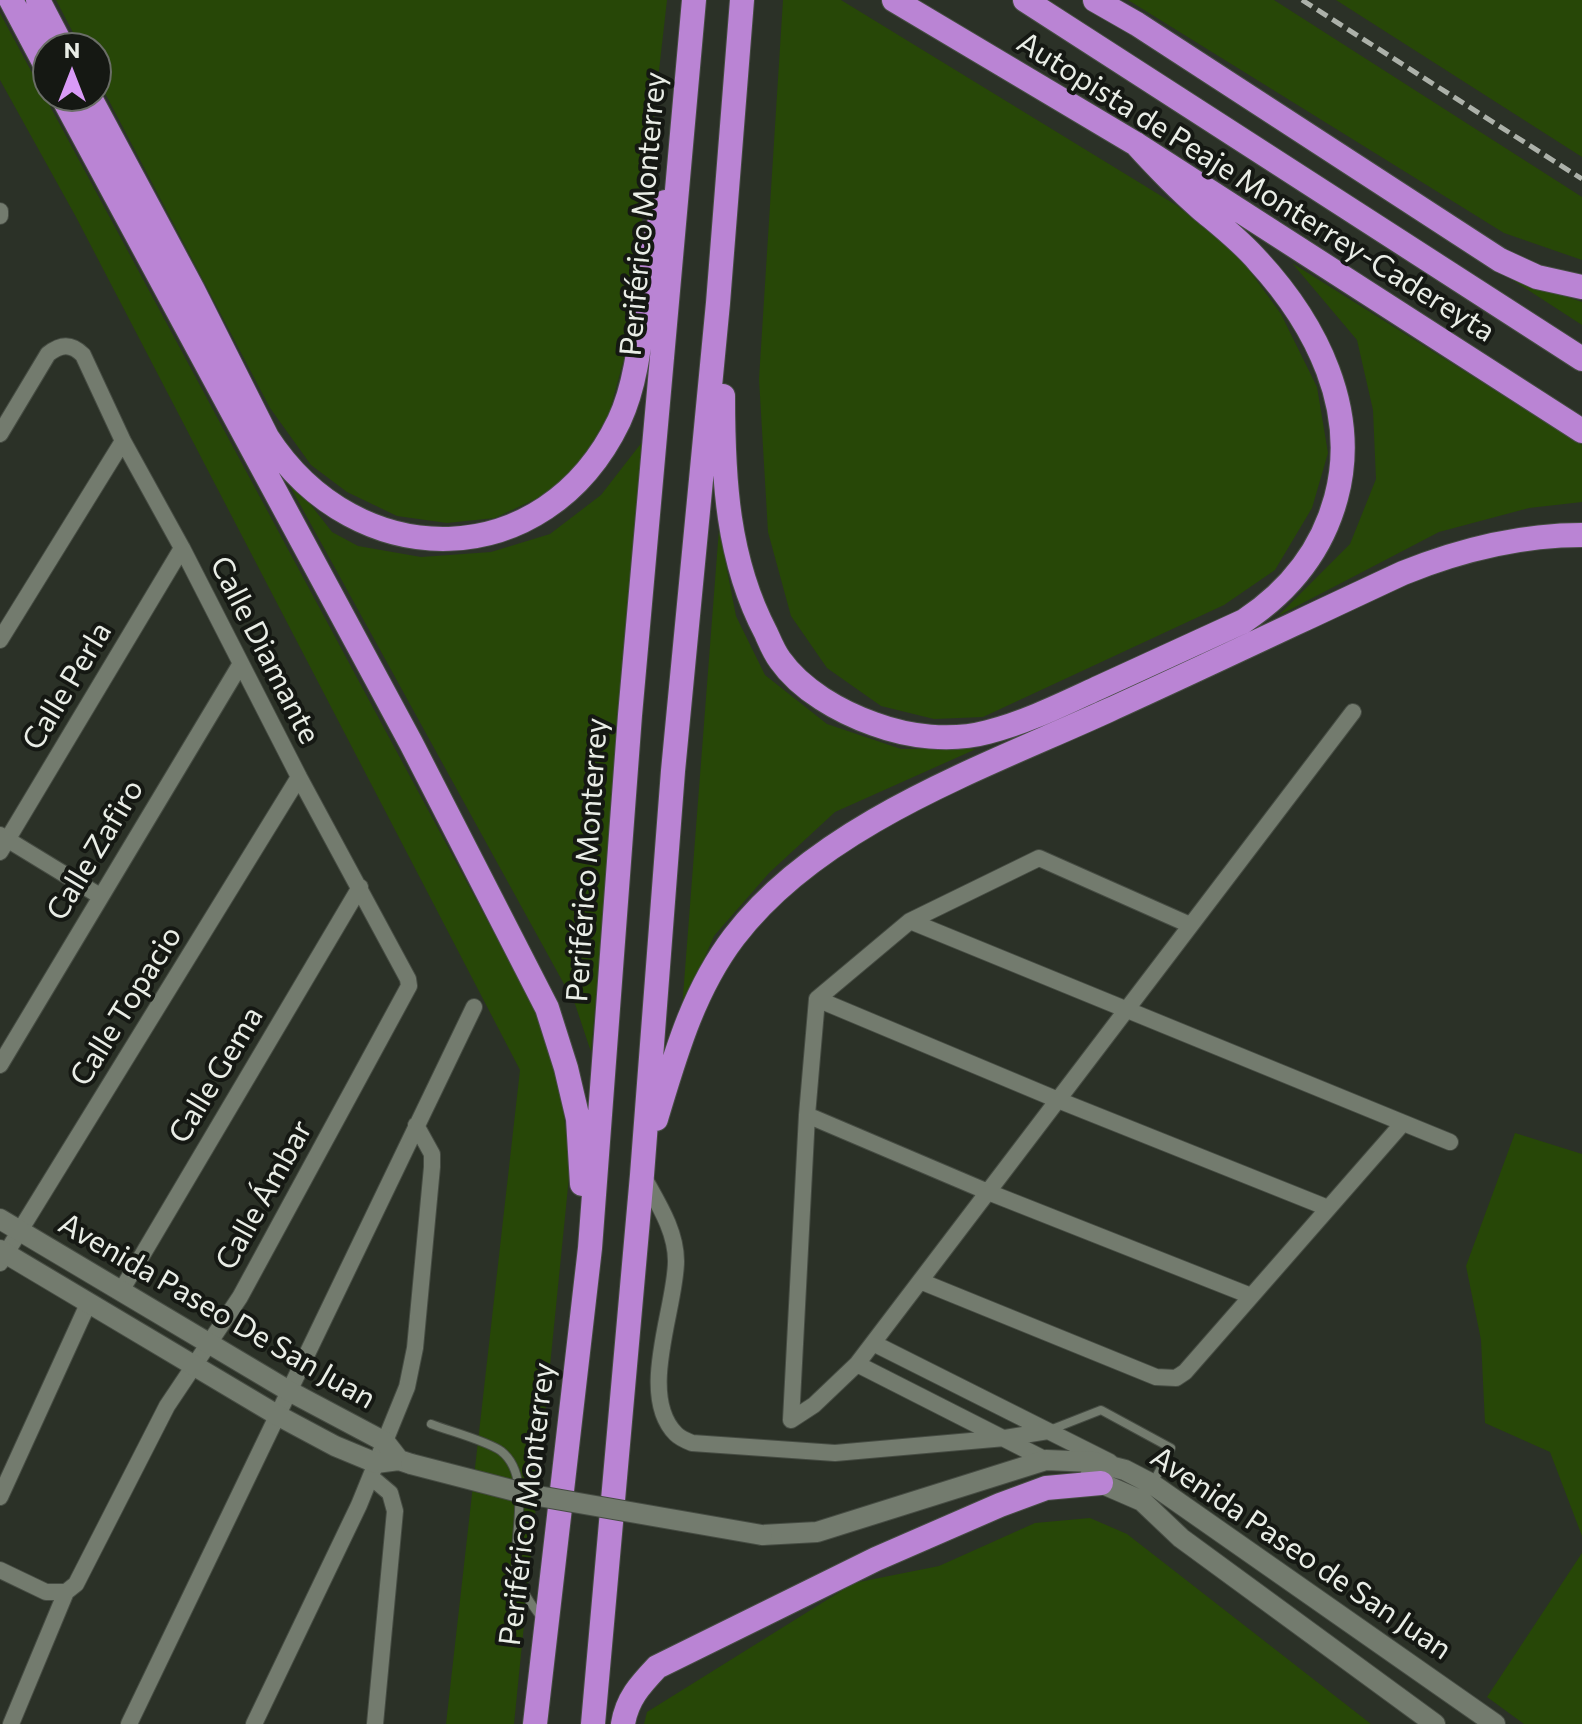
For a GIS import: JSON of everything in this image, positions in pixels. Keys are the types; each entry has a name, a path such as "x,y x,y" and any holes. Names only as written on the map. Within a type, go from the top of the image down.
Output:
{"highway":[{"path":"11,0 32,40"},
{"path":"38,0 55,32"},
{"name":"Periférico Monterrey","path":"535,1724 590,1248 630,715 694,0"},
{"path":"593,1724 742,0"},
{"name":"Autopista de Peaje Monterrey-Cadereyta","path":"894,0 1136,144 1582,431"},
{"path":"1025,0 1582,359"},
{"path":"1095,0 1137,24 1500,260 1537,277 1582,287"},
{"path":"71,112 411,743 547,1008 578,1119 590,1248"},
{"path":"97,112 279,456 310,490 348,516 389,532 433,539 478,536 518,522 563,493 600,454 628,396 634,374 650,264 680,158"},
{"path":"718,303 725,489 732,536 742,577 780,661 813,692 851,716 894,731 954,736 984,733 1028,720 1244,621 1262,609 1306,563 1327,526 1339,487 1343,447 1340,407 1324,361 1297,311 1248,250 1166,176 1136,144"},
{"path":"643,1169 689,1015 717,962 734,937 770,898 838,842 931,791 1403,573 1435,560 1502,542 1582,535"},
{"path":"623,1724 625,1710 634,1691 657,1667 876,1559 1000,1505 1046,1488 1101,1483"}],"street":[{"name":"Calle Diamante","path":"0,434 48,354 57,347 67,345 76,348 83,355 123,441 360,887 409,986"},
{"path":"0,640 123,441"},
{"name":"Calle Perla","path":"2,842 182,548"},
{"name":"Calle Zafiro","path":"0,1065 240,665"},
{"path":"1190,925 1039,858 910,921 817,999 807,1115 791,1420 814,1405 857,1364 1353,712"},
{"name":"Calle Topacio","path":"2,1256 299,777"},
{"path":"2,842 100,896"},
{"name":"Calle Gema","path":"121,1291 360,887"},
{"path":"910,921 1450,1142"},
{"name":"Calle Ámbar","path":"11,1724 66,1592 76,1584 167,1406 240,1297 409,986"},
{"path":"817,999 1328,1208"},
{"path":"129,1724 474,1007"},
{"path":"807,1115 988,1192 1251,1296"},
{"path":"920,1281 1166,1379 1176,1378 1185,1372 1403,1123"},
{"path":"254,1724 336,1555 407,1387 415,1348 432,1167 432,1154 416,1125"},
{"path":"643,1169 672,1237 676,1261 658,1378 664,1414 676,1434 692,1443 835,1453 1005,1438 1048,1431"},
{"name":"Avenida Paseo De San Juan","path":"0,1219 210,1341 289,1391 385,1442 405,1462 464,1480 762,1535 817,1532 1036,1462"},
{"name":"Avenida Paseo De San Juan","path":"2,1256 374,1470 405,1462"},
{"path":"0,1497 88,1304"},
{"path":"873,1343 1125,1470"},
{"path":"857,1364 1005,1438 1036,1462"},
{"name":"Avenida Paseo de San Juan","path":"1036,1462 1094,1462 1125,1470 1147,1492 1181,1538 1435,1724"},
{"name":"Avenida Paseo de San Juan","path":"1036,1462 1101,1483 1147,1492 1372,1636 1495,1724"},
{"path":"374,1470 390,1493 395,1511 375,1724"},
{"path":"0,1570 46,1592 66,1592"},
{"path":"1350,1664 1372,1636"}],"lane":[{"path":"1048,1431 1101,1410 1171,1448 1147,1492"},
{"path":"431,1424 501,1451 516,1470 521,1521 516,1564 521,1588 545,1623"}],"green space":[{"path":"56,0 667,0 628,344 609,414 577,468 540,497 495,518 447,523 397,516 347,492 311,465 270,408 112,107 112,32 73,32"},
{"path":"783,0 841,0 1176,205 1236,252 1281,314 1317,387 1328,453 1312,508 1275,570 1224,605 983,717 934,719 881,706 827,668 791,616 768,532 759,379"},
{"path":"1128,0 1274,0 1582,197 1582,260 1504,233"},
{"path":"1336,0 1582,0 1582,157"},
{"path":"0,13 32,73 32,112 53,112 543,1024 561,1091 570,1167 514,1724 446,1724 520,1070 76,217 0,80"},
{"path":"1292,263 1582,445 1582,502 1529,508 1439,532 1278,616 1350,544 1376,479 1373,410 1357,340"},
{"path":"1508,277 1582,302 1582,325"},
{"path":"646,437 591,1052 575,1004 275,459 332,532 358,546 421,557 491,552 550,534 601,495"},
{"path":"719,529 736,616 765,675 827,724 901,749 976,749 835,812 769,873 714,936 682,1009"},
{"path":"1515,1133 1582,1154 1582,1536 1550,1452 1485,1423 1481,1340 1466,1266"},
{"path":"1090,1518 1127,1534 1371,1724 644,1724 647,1712 854,1583 939,1566 1035,1523"},
{"path":"1582,1553 1582,1724 1524,1724 1487,1697"}],"railway":[{"path":"1302,0 1582,179"}]}
